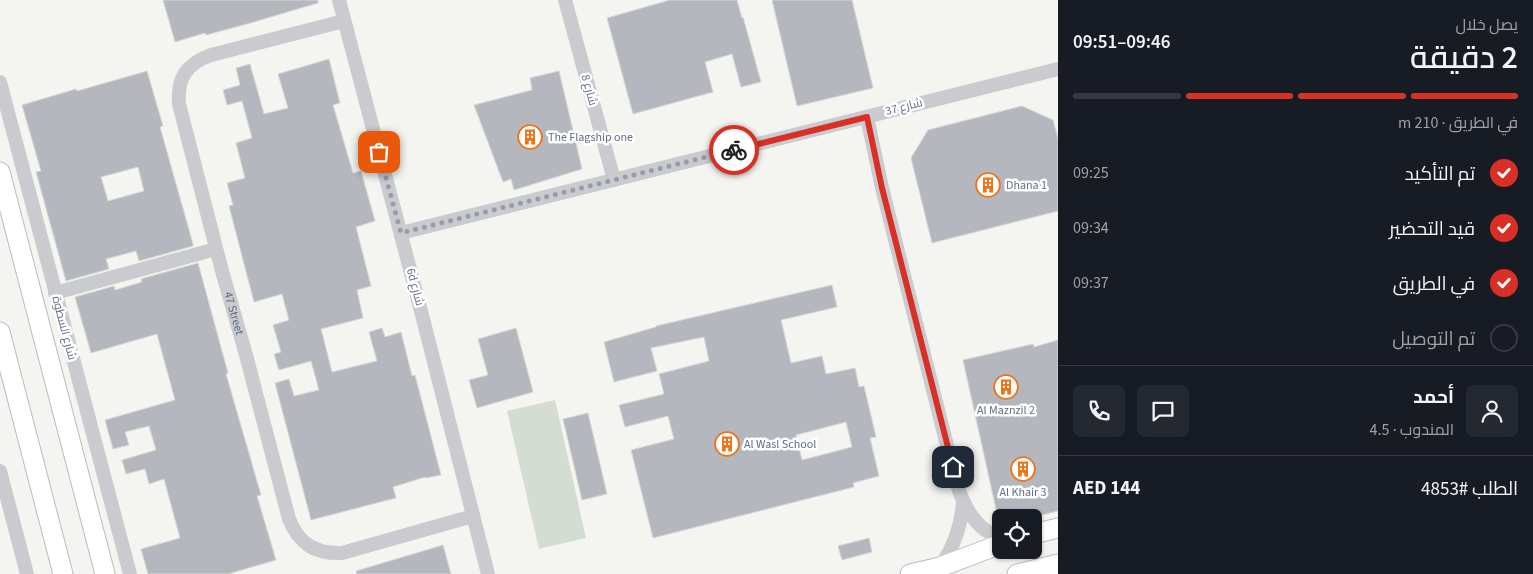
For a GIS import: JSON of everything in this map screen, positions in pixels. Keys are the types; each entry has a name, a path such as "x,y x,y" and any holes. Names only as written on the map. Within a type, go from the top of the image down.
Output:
{"main road":[{"name":"شارع السطوة","path":"0,172 105,574"},
{"path":"0,332 64,574"},
{"path":"1042,532 1058,528"},
{"path":"910,574 940,567 992,547"},
{"path":"1017,574 1058,564"}],"street":[{"name":"6d شارع","path":"339,0 488,574"},
{"name":"8 شارع","path":"566,0 614,180"},
{"name":"47 Street","path":"344,21 199,59 182,78 178,91 180,104 216,249 289,519 299,538 318,551 330,554 342,553 473,516"},
{"name":"شارع 37","path":"401,233 1058,69"},
{"name":"شارع السطوة","path":"0,82 130,574"},
{"path":"867,117 882,188 957,485 963,502 972,518 985,530 992,533"},
{"path":"55,294 216,249"},
{"path":"0,471 27,574"},
{"path":"940,567 950,552 957,536 962,520 963,502"}],"shaded area":[{"path":"555,400 586,538 539,549 507,411"}],"building":[{"path":"163,0 318,0 318,3 247,24 175,42"},
{"path":"670,0 737,0 761,82 741,87 732,54 705,62 713,92 633,114 607,18"},
{"path":"772,0 852,0 873,88 797,106"},
{"path":"329,59 340,103 333,105 353,173 361,171 375,221 356,227 371,286 357,290 363,318 321,329 332,372 377,361 369,332 382,328 385,337 401,332 412,376 415,375 441,475 425,477 393,487 396,498 311,520 275,383 289,379 294,396 319,390 311,361 279,370 274,354 281,352 273,325 289,320 282,294 254,302 229,206 233,205 227,183 245,178 236,143 252,138 242,101 227,105 223,90 240,85 236,68 250,64 264,114 288,108 278,74"},
{"path":"147,71 163,126 160,127 193,246 139,261 136,251 106,259 109,269 66,281 36,172 41,171 22,105 76,89 77,91","holes":["138,167 144,191 108,201 101,177"]},
{"name":"The Flagship one","path":"559,71 582,169 514,190 511,179 503,182 474,105 532,90 530,78"},
{"name":"Dhana 1","path":"1022,106 1053,120 1058,139 1058,211 932,243 911,158 928,130"},
{"path":"198,263 228,373 226,374 261,495 257,496 276,560 228,574 148,574 141,549 180,538 164,479 149,484 145,469 126,474 122,460 156,450 149,426 125,432 129,445 113,449 105,420 175,400 157,334 91,353 75,297 114,286 115,290 142,282 141,279 144,278"},
{"name":"Al Wasl School","path":"832,285 837,307 781,320 791,363 822,356 826,374 855,368 859,387 864,386 876,437 870,438 879,476 853,483 854,487 653,538 631,450 674,439 668,416 625,427 619,405 664,394 659,374 709,361 704,337 651,348 657,371 614,382 604,342 656,326","holes":["846,422 852,447 802,460 796,435"]},
{"path":"516,328 533,392 477,408 469,380 488,375 478,339"},
{"path":"1058,340 1058,511 1042,515 1042,509 996,509 963,360 1033,344 1034,347"},
{"path":"588,413 607,494 582,500 563,419"},
{"path":"869,538 872,552 842,560 838,546"},
{"path":"443,545 451,574 357,574 356,571"}],"way so far":[{"path":"379,152 401,233 734,150"}],"place":[{"name":"The Flagship one","path":"530,137"},
{"name":"Dhana 1","path":"988,185"},
{"name":"Al Maznzil 2","path":"1006,387"},
{"name":"Al Wasl School","path":"727,444"},
{"name":"Al Khair 3","path":"1023,469"}],"route":[{"path":"734,150 867,117 882,188 953,467"}]}
